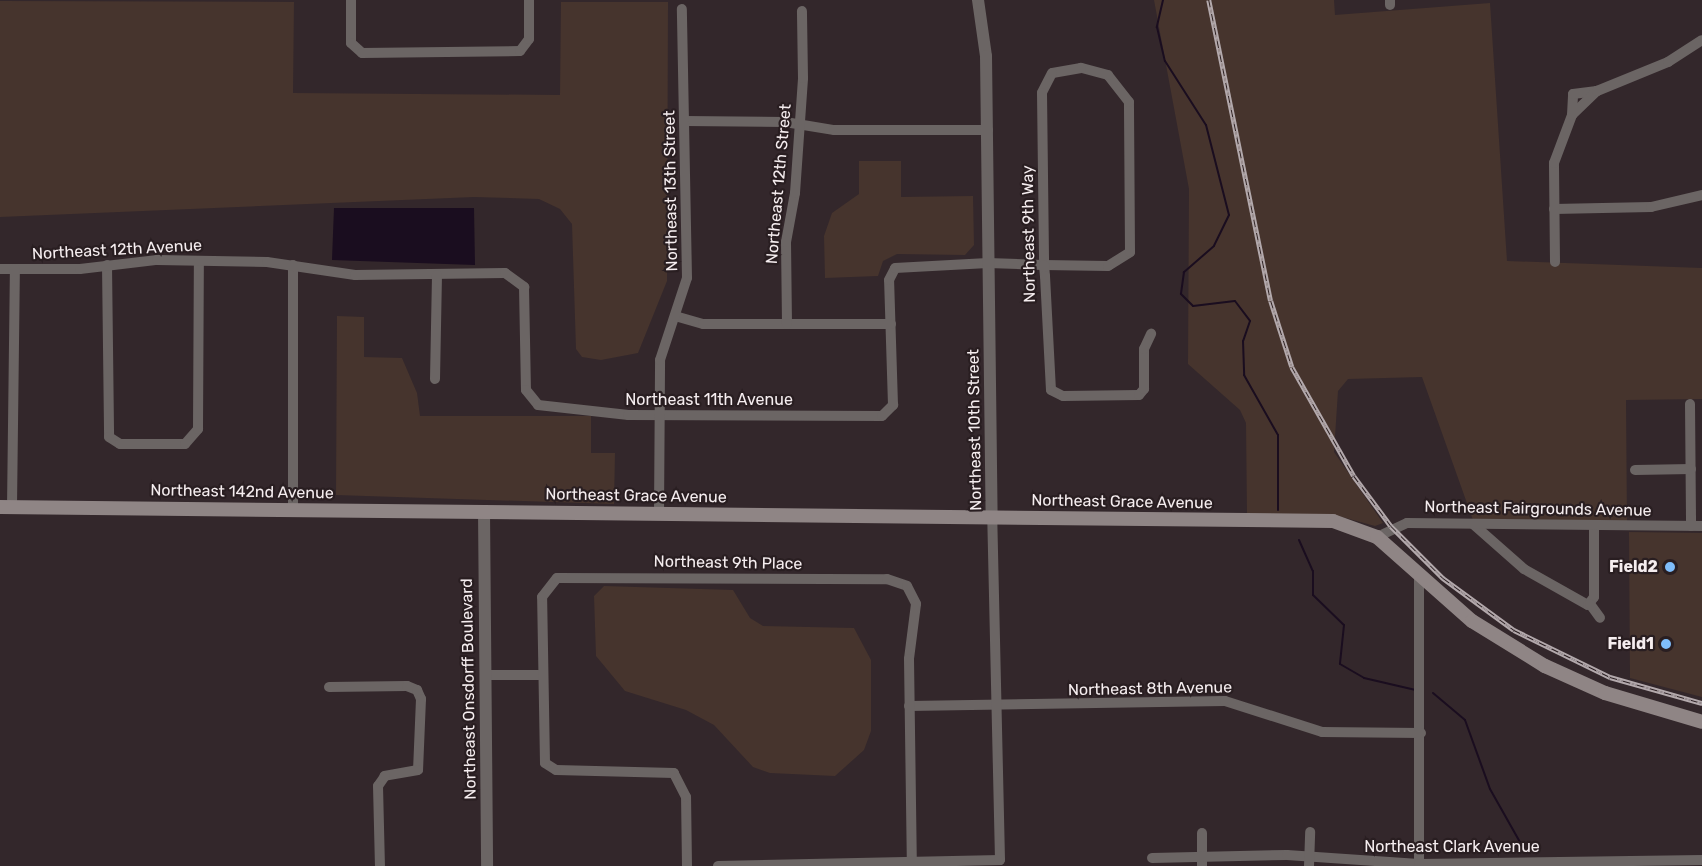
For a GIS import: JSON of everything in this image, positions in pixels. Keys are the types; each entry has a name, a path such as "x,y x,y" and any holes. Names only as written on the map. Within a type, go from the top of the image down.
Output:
{"main road":[{"name":"Northeast 142nd Avenue","path":"6,507 484,511"},
{"name":"Northeast Grace Avenue","path":"484,511 1333,521 1377,537 1419,577 1472,621 1545,666 1605,693 1702,722"}],"street":[{"path":"351,0 351,43 362,53 515,53 529,39 529,0"},
{"name":"Northeast 10th Street","path":"912,862 1000,861 992,516 988,130 978,0"},
{"name":"Northeast 13th Street","path":"658,513 660,360 687,278 686,121 682,9"},
{"name":"Northeast 12th Street","path":"787,324 786,242 795,201 802,11"},
{"path":"1555,262 1556,152 1572,115 1597,91 1668,62 1702,40"},
{"name":"Northeast 9th Way","path":"1044,265 1108,266 1125,259 1133,244 1126,95 1113,79 1095,69 1066,68 1047,78 1042,93 1044,265 1051,390 1063,396 1139,395 1151,334"},
{"path":"686,121 988,130"},
{"path":"1554,209 1651,207 1702,195"},
{"path":"107,265 107,429 112,440 120,444 194,440 199,261"},
{"name":"Northeast 12th Avenue","path":"0,269 199,261 293,265 355,275 505,273 520,280 530,400"},
{"path":"675,316 699,324 891,324 890,280 896,268 988,263 1044,265"},
{"path":"293,265 293,509"},
{"path":"6,507 15,269"},
{"path":"435,378 437,275"},
{"name":"Northeast 11th Avenue","path":"530,400 608,414 878,417 889,412 891,324"},
{"path":"1690,404 1691,470 1697,526"},
{"path":"1635,470 1691,470"},
{"name":"Northeast Onsdorff Boulevard","path":"484,511 487,866"},
{"name":"Northeast Fairgrounds Avenue","path":"1377,537 1407,523 1697,526"},
{"path":"1473,524 1524,569 1590,604 1600,618"},
{"path":"1590,604 1594,525"},
{"name":"Northeast 9th Place","path":"542,675 542,597 549,583 567,576 887,579 907,586 916,604 909,706"},
{"path":"1419,577 1421,732 1419,865"},
{"path":"484,675 542,675 547,766 660,769 679,777 686,797 687,866"},
{"path":"329,687 417,690 418,770 382,778 380,866"},
{"name":"Northeast 8th Avenue","path":"909,706 1226,701 1322,732 1421,732"},
{"path":"718,866 912,862 909,706"},
{"path":"1309,861 1310,832"},
{"path":"1202,833 1202,862"},
{"name":"Northeast Clark Avenue","path":"1152,858 1202,862 1309,861 1419,865 1702,860"}],"shaded area":[{"path":"1154,0 1334,0 1335,15 1490,3 1507,261 1702,268 1702,399 1626,400 1627,522 1473,520 1422,377 1348,379 1338,391 1334,452 1383,523 1375,526 1331,514 1247,514 1246,423 1240,410 1188,364 1189,189"},
{"path":"0,1 294,2 293,93 560,95 561,2 668,2 667,281 638,353 601,360 582,357 576,349 572,224 560,209 539,199 474,197 0,217"},
{"path":"859,161 901,161 901,197 973,196 974,245 965,255 897,254 883,261 878,276 825,278 824,236 832,213 859,194"},
{"path":"334,208 474,208 475,265 332,260"},
{"path":"337,316 364,317 364,357 402,358 417,393 420,416 591,416 591,453 615,453 614,504 336,495"},
{"path":"1629,532 1702,533 1702,697 1630,678"},
{"path":"604,586 733,590 750,618 763,626 854,628 871,660 871,731 864,750 835,776 770,773 753,767 714,725 686,710 625,691 596,656 594,596"}],"waterway":[{"path":"1163,0 1157,27 1165,61 1206,125 1229,215 1214,246 1184,272 1181,294 1193,306 1235,301 1250,321 1243,341 1244,375 1278,435 1278,510"},
{"path":"1299,540 1313,571 1313,595 1344,625 1340,664 1364,678 1416,690"},
{"path":"1433,693 1465,720 1490,789 1525,851"}],"railway":[{"path":"1209,0 1271,301 1292,367 1354,476 1391,526 1443,578 1514,630 1610,677 1702,703"}],"place":[{"name":"Field2","path":"1670,567"},
{"name":"Field1","path":"1666,644"}]}
